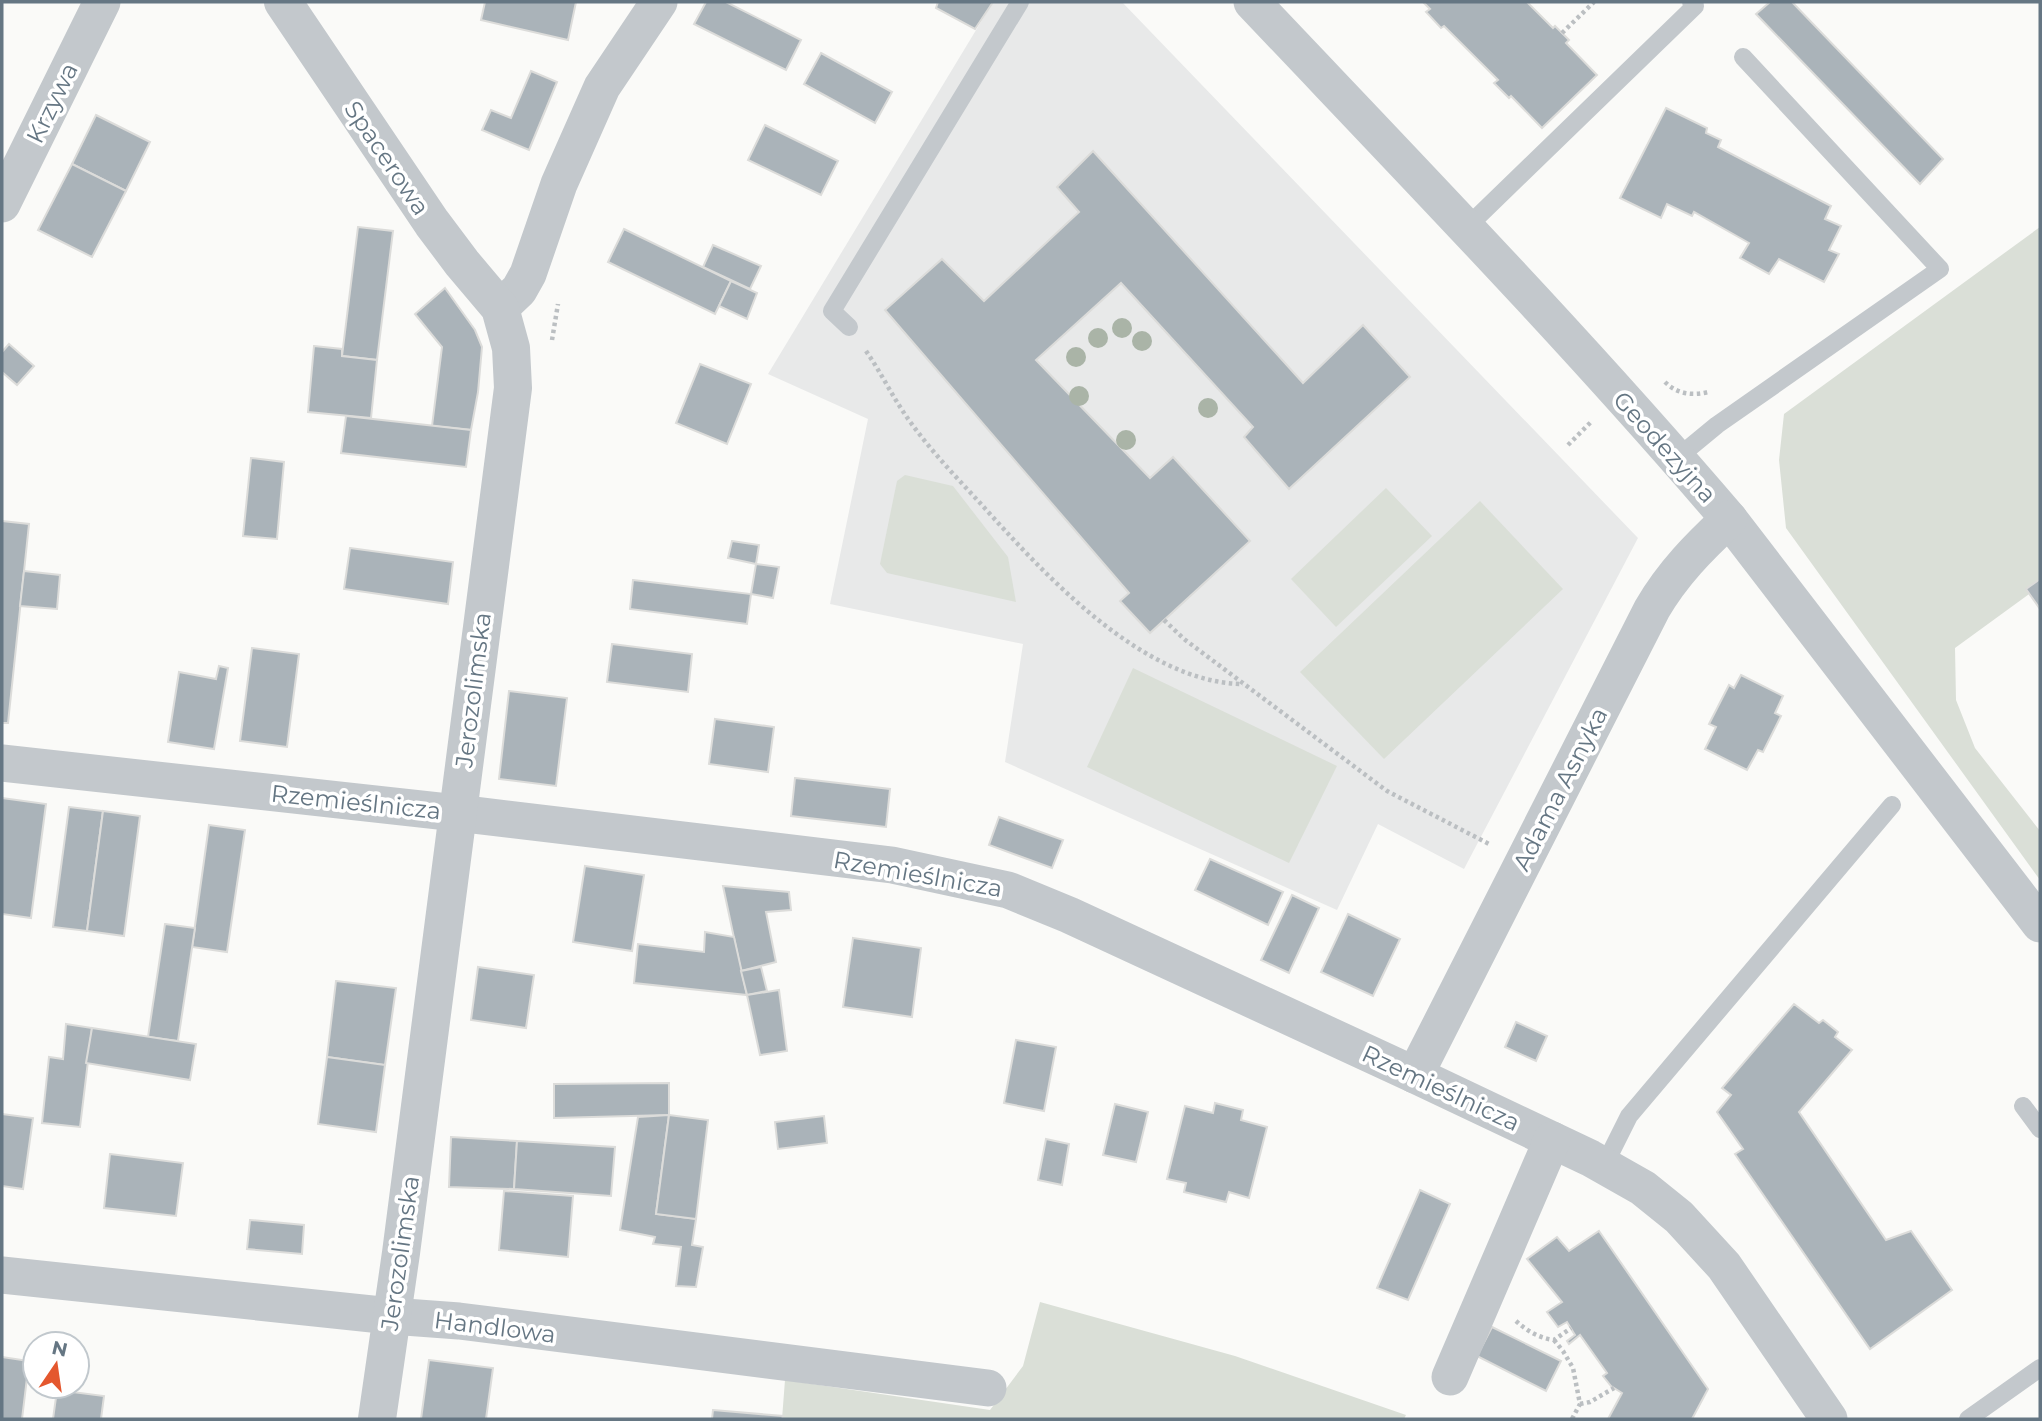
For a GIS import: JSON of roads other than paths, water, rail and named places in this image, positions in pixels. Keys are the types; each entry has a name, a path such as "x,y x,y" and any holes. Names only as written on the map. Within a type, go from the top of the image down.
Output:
{"street":[{"name":"Krzywa","path":"2,204 102,2"},
{"name":"Spacerowa","path":"283,2 432,223 500,308"},
{"path":"500,308 519,290 528,274 559,184 601,87 659,2"},
{"name":"Geodezyjna","path":"1252,2 1466,228 1677,458 1729,519 2040,924"},
{"name":"Jerozolimska","path":"377,1419 513,388 511,348 500,308"},
{"name":"Adama Asnyka","path":"1415,1075 1652,609 1684,562 1729,519"},
{"name":"Rzemieślnicza","path":"2,763 457,813 892,865 993,885 1069,915 1415,1075 1552,1140 1643,1188 1679,1217 1724,1266 1829,1419"},
{"path":"1450,1377 1552,1140"},
{"name":"Handlowa","path":"2,1275 391,1317 459,1321 988,1388"}],"lane":[{"path":"849,327 832,311 1020,2"},
{"path":"1466,228 1695,6 1691,2"},
{"path":"1677,458 1717,425 1940,269 1743,57"},
{"path":"1604,1166 1629,1116 1892,805"},
{"path":"2023,1106 2040,1129"},
{"path":"1968,1419 2040,1368"}]}
